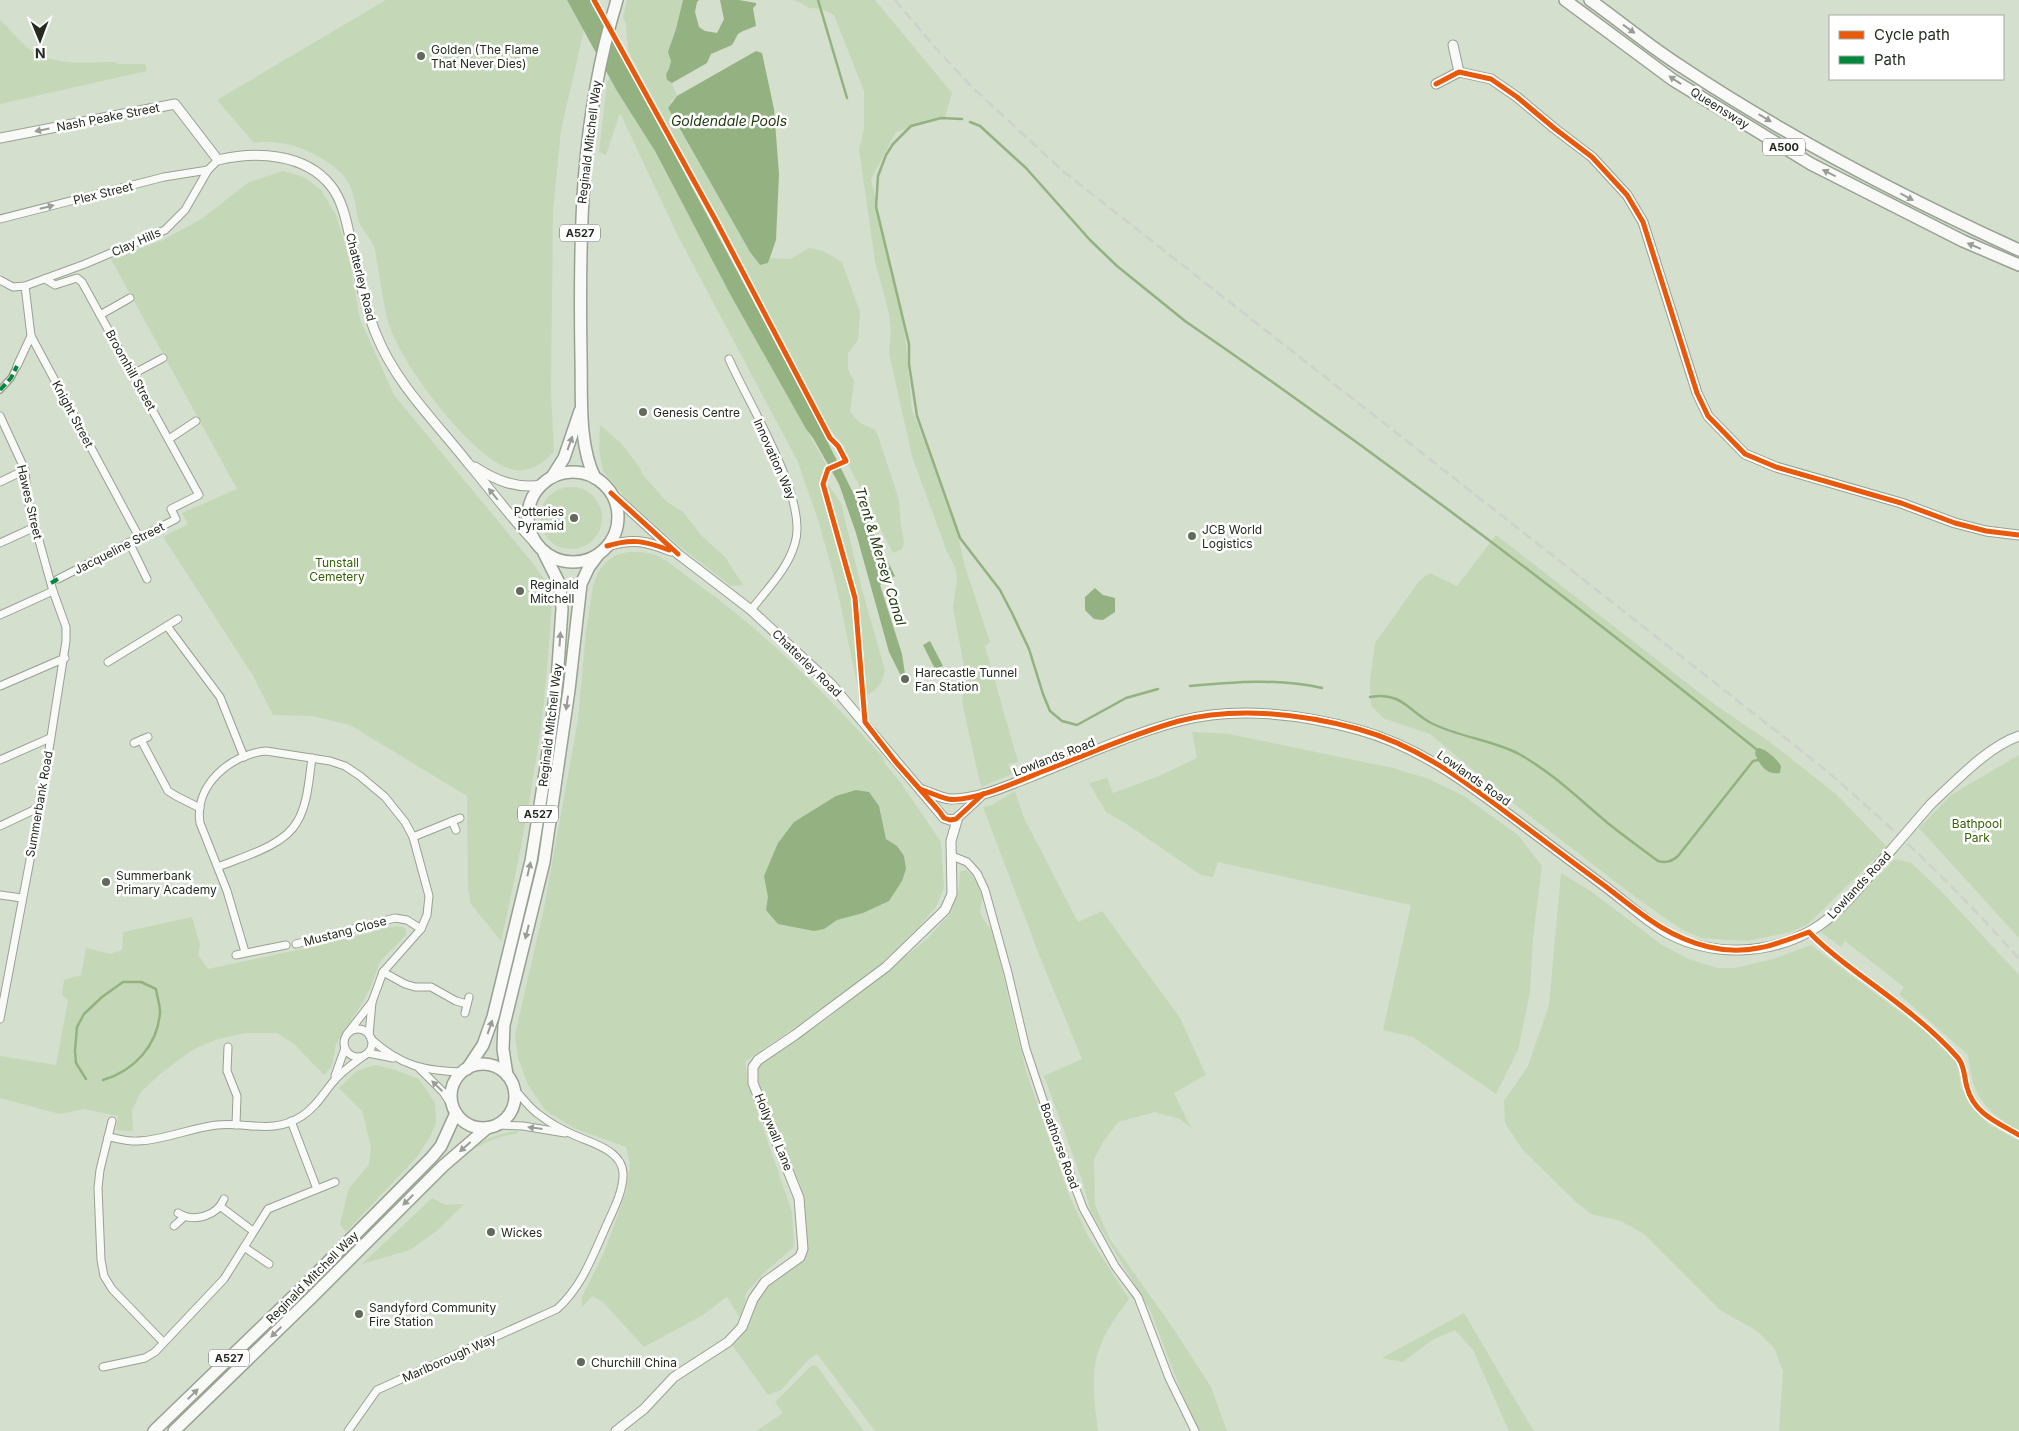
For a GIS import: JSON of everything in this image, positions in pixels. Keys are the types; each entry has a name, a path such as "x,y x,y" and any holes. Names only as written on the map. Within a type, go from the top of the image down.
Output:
{"main road":[{"name":"Reginald Mitchell Way","path":"595,478 587,449 581,406 581,209 588,132 599,68 617,0"},
{"name":"Queensway","path":"1565,0 1673,80 1811,164 1963,241 2019,265"},
{"name":"Queensway","path":"1590,0 1681,66 1814,148 1950,219 2019,250"},
{"name":"Reginald Mitchell Way","path":"552,477 564,458 581,406"},
{"name":"A527","path":"595,478 576,472 565,473 552,477 541,484 531,500 527,515 529,530 540,548 553,558 574,562 589,560 598,555 607,546 616,531 618,523 617,507 611,493"},
{"path":"595,478 611,493"},
{"name":"Reginald Mitchell Way","path":"465,1071 483,1045 493,1017 531,861 546,767 560,642 562,595 556,574 540,548"},
{"name":"Reginald Mitchell Way","path":"507,1076 503,1048 504,1025 544,862 569,690 580,590 584,575 598,555"},
{"path":"486,1065 497,1068 507,1076 514,1089 515,1101 512,1111 507,1118 492,1127 469,1125 455,1110 452,1090 455,1082 465,1071 476,1066 486,1065"},
{"name":"Reginald Mitchell Way","path":"154,1431 301,1289 432,1157 441,1146 455,1110"},
{"name":"Reginald Mitchell Way","path":"174,1431 443,1166 492,1127"}],"street":[{"path":"1453,45 1459,72"},
{"path":"1436,84 1459,72 1491,79 1517,97 1592,157 1627,195 1643,222 1701,401 1708,416 1745,454 1776,467 1901,503 1954,523 1986,531 2019,535"},
{"name":"Nash Peake Street","path":"0,138 176,104 218,160"},
{"name":"Chatterley Road","path":"218,160 252,155 283,158 307,167 321,175 331,186 338,197 346,219 375,333 387,358 407,390 514,521 540,548"},
{"name":"Clay Hills","path":"25,286 85,264 165,230 185,210 208,170 218,160"},
{"name":"Plex Street","path":"0,219 164,177 208,170"},
{"name":"Broomhill Street","path":"45,279 55,285 77,278 82,282 198,495"},
{"path":"0,280 13,287 25,286"},
{"name":"Knight Street","path":"25,286 31,336 139,537"},
{"path":"100,315 130,298"},
{"path":"0,390 17,366 31,336"},
{"path":"132,374 163,358"},
{"name":"Innovation Way","path":"729,359 780,465 793,497 797,518 796,542 790,559 751,610"},
{"name":"Hawes Street","path":"0,416 25,470 27,497 35,527 55,581 54,591"},
{"path":"169,439 196,420"},
{"name":"Chatterley Road","path":"468,463 491,478 509,484 523,486 541,484"},
{"path":"0,482 25,470"},
{"name":"Chatterley Road","path":"611,493 678,554 751,610 831,684 940,813"},
{"name":"Jacqueline Street","path":"55,581 176,519 171,509 198,495"},
{"path":"0,543 35,527"},
{"name":"Chatterley Road","path":"607,546 628,541 639,541 650,543 678,554"},
{"path":"128,542 148,579"},
{"path":"0,616 54,591"},
{"name":"Summerbank Road","path":"0,1019 40,807 50,738 65,658 66,627 54,591"},
{"path":"108,662 178,619"},
{"path":"167,626 220,697 244,757"},
{"path":"0,686 65,658"},
{"name":"Lowlands Road","path":"950,799 983,794 1137,735 1180,721 1232,713 1272,715 1337,725 1360,730 1418,752 1458,776 1669,934 1710,948 1752,950 1772,946 1809,932 1825,921 1930,805 1976,764 2001,745 2019,736"},
{"path":"148,737 137,742 168,790 200,808"},
{"path":"0,760 50,738"},
{"path":"108,1137 136,1142 174,1135 199,1127 236,1125 257,1128 271,1127 291,1121 311,1109 333,1081 367,1054 372,1046 370,1037 372,1002 383,972 421,929 427,915 429,896 413,837 396,809 367,781 344,766 312,758 266,751 256,752 216,774 204,793 200,808 200,823 218,867 245,952"},
{"path":"218,867 274,843 288,834 298,822 304,804 312,758"},
{"name":"Chatterley Road","path":"920,789 950,799"},
{"name":"Lowlands Road","path":"959,815 983,794"},
{"path":"950,799 960,806 959,815 950,820 940,813 941,804 950,799"},
{"path":"0,826 40,807"},
{"name":"Hollywall Lane","path":"940,813 952,841"},
{"name":"Hollywall Lane","path":"616,1431 644,1409 674,1377 728,1342 742,1327 753,1299 765,1282 800,1257 803,1249 799,1198 753,1083 753,1067 758,1060 880,972 945,910 952,894 952,841 959,815"},
{"path":"413,837 460,818"},
{"path":"452,821 456,830"},
{"name":"Boathorse Road","path":"952,856 967,862 977,873 985,890 1008,973 1026,1049 1049,1118 1080,1199 1115,1266 1138,1297 1169,1378 1195,1431"},
{"path":"0,895 22,898"},
{"name":"Mustang Close","path":"296,944 395,918 401,918 421,929"},
{"name":"Mustang Close","path":"236,955 286,945"},
{"path":"0,971 8,972"},
{"path":"383,972 405,984 431,987 456,1001 468,1001 465,1012"},
{"path":"333,1081 345,1048 347,1034 372,1002"},
{"path":"347,1034 357,1029 364,1031 398,1059"},
{"path":"228,1047 227,1071 237,1096 236,1125"},
{"path":"345,1048 352,1056 356,1057 367,1054 398,1059 419,1068 465,1071"},
{"path":"419,1068 443,1092 455,1110"},
{"name":"Marlborough Way","path":"514,1089 531,1110 573,1135"},
{"path":"112,1121 100,1170 98,1188 100,1260 104,1276 112,1289 163,1342"},
{"path":"291,1121 317,1188"},
{"name":"Marlborough Way","path":"348,1431 377,1390 557,1309 570,1297 589,1265 618,1197 623,1173 621,1165 610,1152 600,1145 573,1135 543,1128 492,1127"},
{"path":"103,1366 145,1358 155,1352 224,1279 268,1209 335,1182"},
{"path":"174,1226 181,1215 209,1216 221,1207 224,1199"},
{"path":"221,1207 253,1231"},
{"path":"244,1247 269,1264"}],"green space":[{"path":"386,0 567,0 584,30 561,130 553,210 551,392 554,452 541,463 526,470 514,470 498,463 480,450 443,411 410,367 391,330 375,249 359,223 352,191 344,176 325,161 303,149 278,143 254,143 217,100"},
{"path":"627,0 683,0 667,80 672,83 677,96 671,101 673,118 750,252 760,265 768,263 770,258 790,259 809,248 823,251 842,262 860,312 858,340 848,353 848,369 854,381 850,412 860,423 875,430 878,436 899,500 904,542 902,549 893,553 848,464 844,446 828,427 628,51 626,24 623,17"},
{"path":"794,0 875,0 952,93 945,117 896,132 871,179 903,313 912,410 955,522 964,563 990,642 985,646 1018,762 1008,764 1012,774 981,787 962,702 966,676 953,608 957,578 955,567 947,552 912,456 889,353 891,332 889,314 875,261 859,149 864,129 864,91 834,15 821,9 810,8"},
{"path":"0,20 28,48 48,58 82,63 116,62 117,64 145,64 147,71 0,104"},
{"path":"610,78 655,151 730,294 827,466 823,471 827,483 841,503 861,586 885,670 877,688 860,698 836,584 819,523 798,462 678,236 620,113 606,155 599,152 607,82"},
{"name":"Tunstall Cemetery","path":"283,171 304,177 321,190 336,215 348,253 360,319 394,395 531,561 546,582 552,603 545,688 537,752 519,857 501,941 471,904 468,889 467,796 350,725 312,716 273,715 252,674 163,537 188,524 182,513 237,489 111,259 163,240 203,218 249,182"},
{"path":"600,425 622,444 640,468 642,474 667,502 683,512 701,535 725,557 743,585 731,586 678,545 627,500 603,471 599,450"},
{"path":"571,487 583,490 593,496 599,506 602,518 599,530 593,540 583,546 571,549 559,546 549,540 543,530 540,518 543,506 549,496 559,490"},
{"path":"1496,535 1714,704 1770,742 1837,795 1887,847 1808,924 1791,932 1747,941 1701,938 1681,929 1638,899 1509,800 1430,734 1383,718 1371,705 1370,681 1375,643 1420,580 1430,573 1457,586"},
{"path":"628,552 647,553 658,556 724,604 773,645 862,734 883,757 885,764 901,783 941,842 944,888 936,907 917,929 867,977 745,1062 749,1087 792,1212 794,1247 764,1273 746,1293 742,1321 727,1297 703,1315 644,1347 603,1302 592,1296 582,1307 582,1297 605,1250 626,1192 630,1164 626,1147 576,1129 546,1111 528,1085 518,1058 515,1035 544,908 578,720 586,632 593,586 598,572 605,563 616,555"},
{"path":"1192,732 1229,734 1393,768 1429,779 1464,796 1518,835 1542,866 1533,938 1530,993 1518,1050 1496,1094 1413,1037 1383,1030 1411,905 1218,862 1213,877 1201,875 1106,812 1089,783 1107,778 1113,793 1157,777 1197,758"},
{"name":"Bathpool Park","path":"2019,755 2019,938 1919,828 1951,795"},
{"path":"1015,791 1024,818 1078,922 1102,911 1180,1018 1206,1075 1174,1093 1191,1128 1180,1119 1155,1112 1118,1122 1103,1142 1094,1159 1095,1205 1109,1238 1173,1328 1211,1387 1227,1431 1199,1431 1187,1406 1150,1310 1091,1212 1082,1180 1044,1076 1082,1059 1040,957 983,807 992,805"},
{"path":"1895,859 1911,863 1942,892 2019,975 2019,1131 1988,1108 1977,1092 1973,1082 1968,1055 1899,994 1904,987 1845,941 1841,947 1821,932"},
{"path":"966,870 972,875 978,885 982,897 980,912 993,933 1026,1071 1069,1195 1087,1234 1129,1299 1107,1332 1096,1361 1094,1391 1098,1431 875,1431 817,1354 807,1361 781,1390 768,1395 732,1345 745,1328 762,1292 773,1281 804,1258 804,1210 800,1184 787,1158 758,1087 756,1076 760,1064 823,1022 926,940 950,914 959,887 960,871"},
{"path":"1561,873 1592,892 1662,945 1689,959 1718,968 1735,968 1773,959 1811,945 1933,1037 1957,1061 1961,1088 1987,1123 2019,1141 2019,1431 1779,1431 1783,1371 1774,1348 1757,1331 1720,1310 1644,1234 1621,1221 1591,1214 1576,1202 1522,1149 1505,1123 1504,1101 1528,1066 1549,1005"},
{"path":"192,917 200,945 198,955 208,969 325,944 395,926 403,927 406,930 406,935 380,962 363,1002 336,1044 332,1066 324,1075 293,1043 277,1033 245,1033 218,1039 192,1050 159,1075 141,1092 132,1110 133,1131 116,1130 118,1116 84,1109 60,1114 0,1098 0,1056 56,1065 68,1000 62,995 64,980 81,975 86,948 111,954 122,950 123,932"},
{"path":"375,1065 419,1079 435,1103 436,1122 431,1135 417,1157 346,1232 340,1224 349,1188 369,1165 371,1147 362,1111 339,1088 357,1071"},
{"path":"518,1131 516,1134 500,1137 472,1150 447,1170 414,1204 412,1203 447,1167 472,1147 501,1134"},
{"path":"432,1198 446,1205 464,1204 438,1230 410,1250 362,1264"},
{"path":"1464,1313 1534,1431 1509,1431 1473,1350 1455,1330 1432,1340 1403,1362 1382,1358"},
{"path":"816,1365 864,1431 756,1431 783,1413 775,1402 811,1366"}],"water":[{"name":"Trent & Mersey Canal","path":"567,0 590,0 597,10 809,405 895,576 880,585 902,654 905,674 901,676 889,652 856,533 839,484 730,294 655,151 617,91"},
{"name":"Goldendale Pools","path":"683,0 699,0 695,12 699,27 705,31 717,33 724,19 720,0 739,0 756,3 753,8 756,26 738,34 732,45 711,54 707,63 672,83 667,80 666,74 671,61 668,52"},
{"name":"Goldendale Pools","path":"756,51 762,53 774,109 779,174 776,240 768,263 760,265 750,252 668,108 677,96"},
{"path":"1095,588 1103,595 1115,598 1115,612 1103,620 1094,619 1085,610 1085,597"},
{"path":"930,641 943,666 935,669 923,645"},
{"path":"1759,748 1777,761 1781,766 1780,773 1767,771 1761,765 1755,754 1756,749"},
{"path":"856,790 869,792 879,806 886,839 897,846 904,856 906,869 902,881 889,901 863,913 837,920 824,929 814,931 778,924 766,910 768,897 764,876 778,843 794,822 836,796"}],"waterway":[{"path":"818,0 847,98"},
{"path":"962,119 941,118 911,126 893,144 886,155 878,176 876,207 909,344 909,364 917,416 960,538 1000,590 1012,613 1029,649 1050,711 1062,721 1077,725 1126,698 1158,689"},
{"path":"970,122 980,126 1026,168 1090,240 1117,266 1185,321 1475,529 1756,749"},
{"path":"1190,686 1240,682 1272,682 1322,688"},
{"path":"1370,697 1381,696 1398,700 1433,724 1519,754 1555,778 1615,829 1661,862 1671,861 1678,856 1753,761 1758,760"},
{"path":"86,1079 76,1063 75,1051 77,1027 84,1014 102,997 123,982 141,982 156,989 160,1012 155,1035 149,1046 125,1070 103,1080"}],"railway":[{"path":"895,0 939,52 974,89 1064,172 1817,763 1922,857 2019,959"}],"marked path":[{"path":"0,390 11,378 17,366"},
{"path":"51,583 58,579"}],"cycle path":[{"path":"594,0 716,221 830,438 838,446 846,461 828,469 823,484 855,598 865,722 895,761 944,818 956,819 983,794"},
{"path":"1436,84 1459,72 1491,79 1517,97 1592,157 1627,195 1643,222 1697,393 1708,416 1745,454 1776,467 1901,503 1955,523 1986,531 2019,535"},
{"path":"611,493 678,554"},
{"path":"607,546 631,541 653,544 669,550"},
{"path":"920,789 948,799 982,795 1144,732 1201,716 1246,713 1269,714 1314,719 1358,729 1400,744 1439,765 1654,923 1679,937 1709,947 1748,950 1772,945 1809,932 1831,953 1935,1034 1960,1061 1970,1096 1975,1104 1987,1116 2019,1135"}],"place":[{"name":"Golden (The Flame That Never Dies)","path":"421,56"},
{"name":"Genesis Centre","path":"643,412"},
{"name":"Potteries Pyramid","path":"574,518"},
{"name":"JCB World Logistics","path":"1192,536"},
{"name":"Reginald Mitchell","path":"520,591"},
{"name":"Harecastle Tunnel Fan Station","path":"905,679"},
{"name":"Summerbank Primary Academy","path":"106,882"},
{"name":"Wickes","path":"491,1232"},
{"name":"Sandyford Community Fire Station","path":"359,1314"},
{"name":"Churchill China","path":"581,1362"}]}
